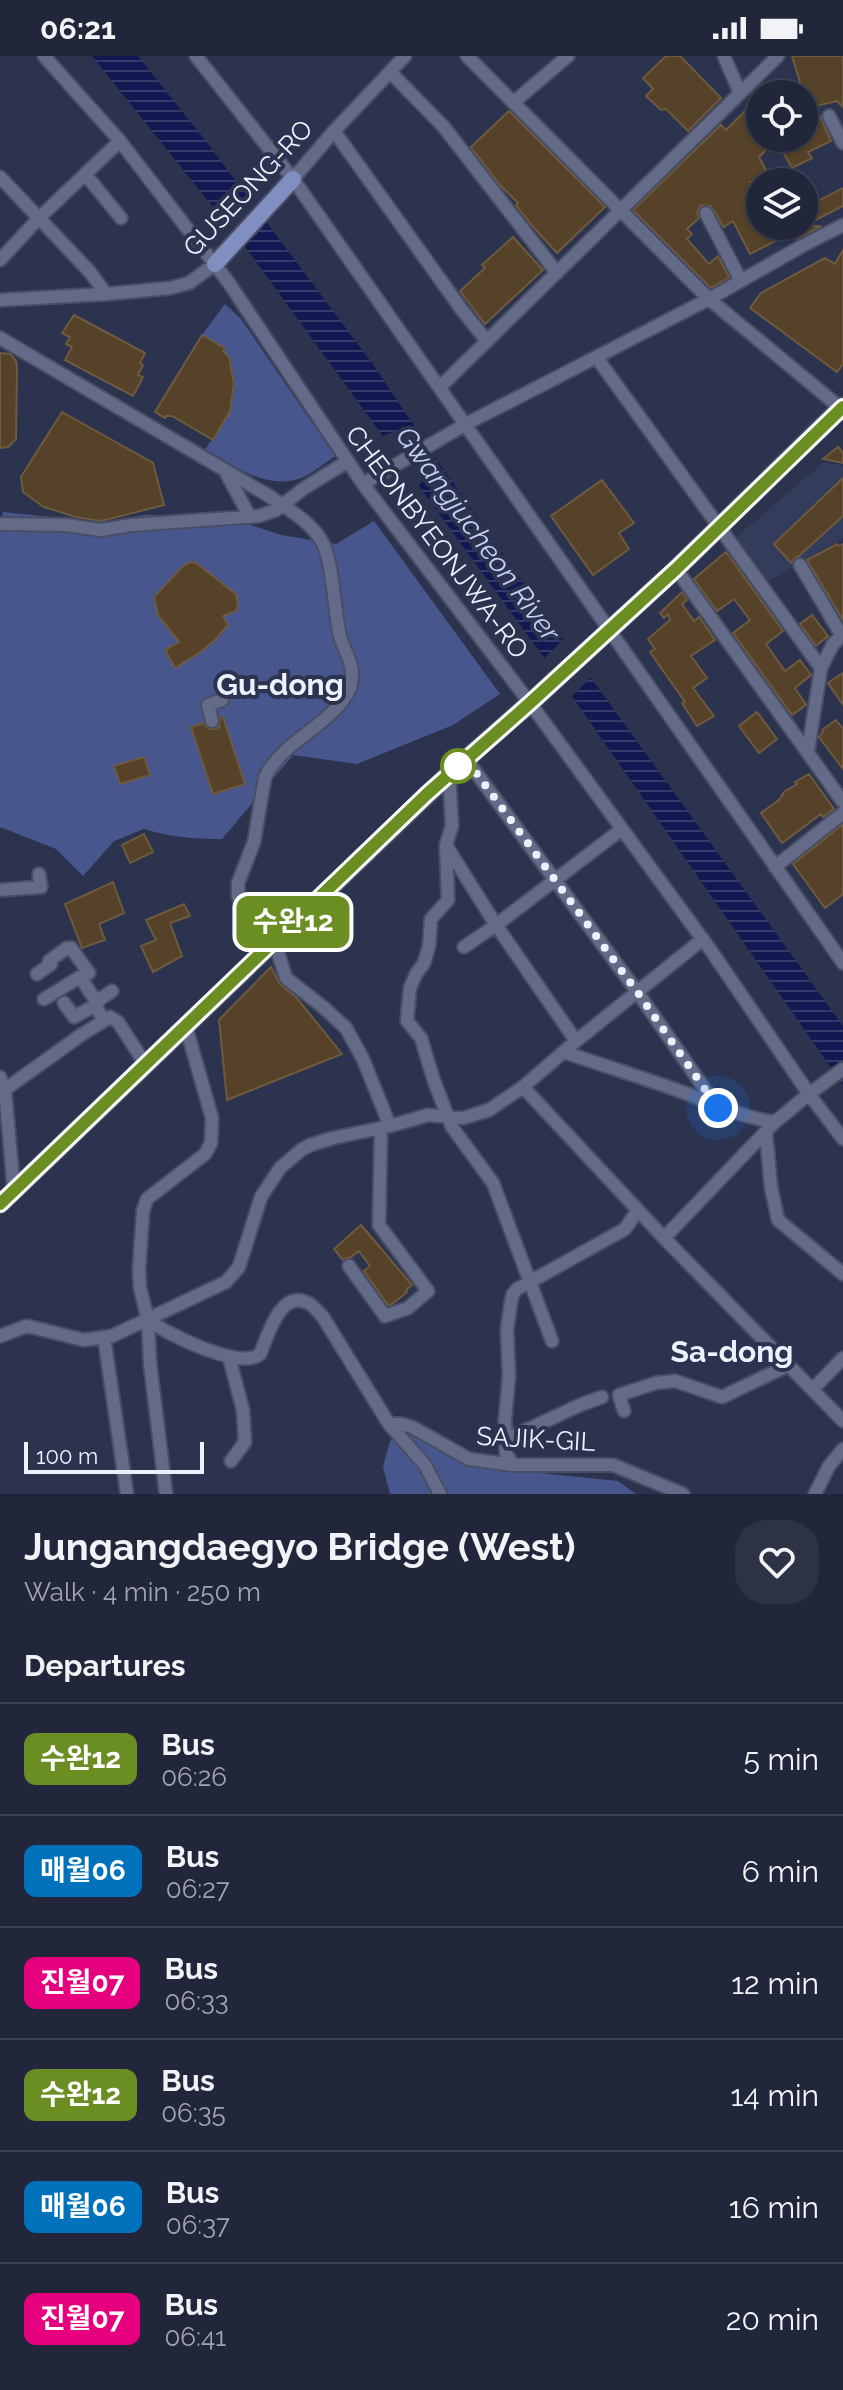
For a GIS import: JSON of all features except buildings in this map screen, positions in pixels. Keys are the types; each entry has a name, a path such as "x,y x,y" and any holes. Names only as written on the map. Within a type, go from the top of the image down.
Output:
{"main road":[{"name":"GUSEONG-RO","path":"215,264 293,179"},
{"path":"0,1204 449,774 676,569 842,408"}],"street":[{"name":"CHEONBYEONJWA-RO","path":"44,56 120,141 215,264 363,484 530,703 703,939 843,1139"},
{"path":"196,56 293,179 440,387 461,427 609,630 843,963"},
{"name":"GUSEONG-RO","path":"293,179 405,56"},
{"path":"467,56 709,299 842,408"},
{"path":"514,102 568,56"},
{"path":"724,56 740,93"},
{"path":"440,387 778,56"},
{"path":"390,72 443,126 557,273"},
{"path":"829,116 843,143"},
{"path":"334,131 486,340"},
{"path":"0,260 120,141"},
{"path":"85,174 121,218"},
{"path":"0,177 90,272 106,294"},
{"path":"706,213 741,281"},
{"path":"363,484 461,427 709,299 843,225"},
{"name":"GUSEONG-RO","path":"0,300 180,286 195,280 215,264"},
{"path":"0,338 282,505 323,541 341,638 352,666 351,687 333,713 282,754 265,777 254,842 237,889 243,907 274,940 286,978 346,1028 363,1059 386,1127 379,1225 428,1291 408,1308 385,1316 349,1266"},
{"path":"597,358 821,668"},
{"path":"0,524 66,525 101,530 250,517 268,513 282,505 348,461"},
{"path":"223,468 250,517"},
{"path":"800,565 842,636 833,644 821,668 808,751"},
{"path":"676,569 843,802"},
{"path":"212,721 208,705 222,700"},
{"path":"466,759 638,993 718,1108"},
{"path":"449,774 452,826 446,845 448,900 431,919 426,955 410,988 407,1021 421,1038 447,1118 493,1183 552,1341"},
{"path":"775,867 843,813"},
{"path":"464,947 622,829"},
{"path":"446,845 496,925 576,1041"},
{"path":"0,890 41,887 39,874"},
{"path":"0,1336 27,1326 84,1340 104,1337 148,1320 226,1282 239,1267 261,1197 280,1168 310,1145 428,1115 472,1117 499,1104 703,939"},
{"path":"37,974 67,948 71,948 89,973 44,999"},
{"path":"80,977 95,1004 107,1018 118,1022 146,1065"},
{"path":"64,1003 74,1017 112,991"},
{"path":"3,1091 107,1018"},
{"path":"166,1494 151,1376 148,1320 139,1270 143,1211 147,1199 205,1154 211,1143 212,1118 186,1027"},
{"path":"564,1052 718,1108 775,1122"},
{"path":"664,1238 775,1122 843,1069"},
{"path":"0,1077 14,1191"},
{"path":"523,1087 664,1238 843,1421"},
{"path":"766,1133 771,1187 778,1220 843,1274"},
{"path":"513,1465 506,1454 505,1420 509,1376 507,1330 513,1294 625,1229 638,1210"},
{"path":"148,1320 160,1329 229,1357 255,1359 280,1309 294,1301 308,1303 323,1317 389,1424 425,1465 440,1494"},
{"path":"104,1337 127,1494"},
{"path":"229,1357 243,1410 245,1442 231,1461"},
{"path":"813,1389 843,1358"},
{"path":"624,1411 619,1395 656,1383 675,1381 722,1397 789,1365"},
{"path":"507,1439 602,1397"},
{"name":"SAJIK-GIL","path":"389,1424 412,1427 469,1459 513,1465 613,1465 683,1494"},
{"path":"815,1494 829,1466 843,1449"}],"shaded area":[{"path":"225,304 241,319 335,456 304,477 290,481 264,479 205,449 221,427 233,395 229,357 222,352 224,348 202,335"},
{"path":"824,462 843,466 843,538 769,581 733,540"},
{"path":"3,512 61,518 78,523 109,524 143,515 221,515 281,535 336,544 374,521 500,694 453,725 357,764 293,755 222,839 183,837 144,829 114,841 83,876 56,849 0,827 0,531"},
{"path":"427,1434 444,1438 487,1460 540,1473 618,1481 636,1494 390,1494 383,1467 390,1441 402,1435"}],"water":[{"name":"Gwangjucheon River","path":"92,56 138,56 372,363 560,635 843,1026 843,1085 574,699 249,252"}],"pier":[{"path":"251,195 269,219 241,248 223,226"},
{"path":"395,431 410,433 418,438 425,434 439,456 430,460 428,476 415,489 378,438"},
{"path":"566,637 594,675 569,699 541,661"}],"bus line":[{"name":"수완12","path":"0,1204 427,794 676,569 843,407"}],"district":[{"name":"Gu-dong","path":"280,684"},
{"name":"Sa-dong","path":"732,1351"}],"route":[{"path":"458,766 466,759 638,993 718,1108"}]}
